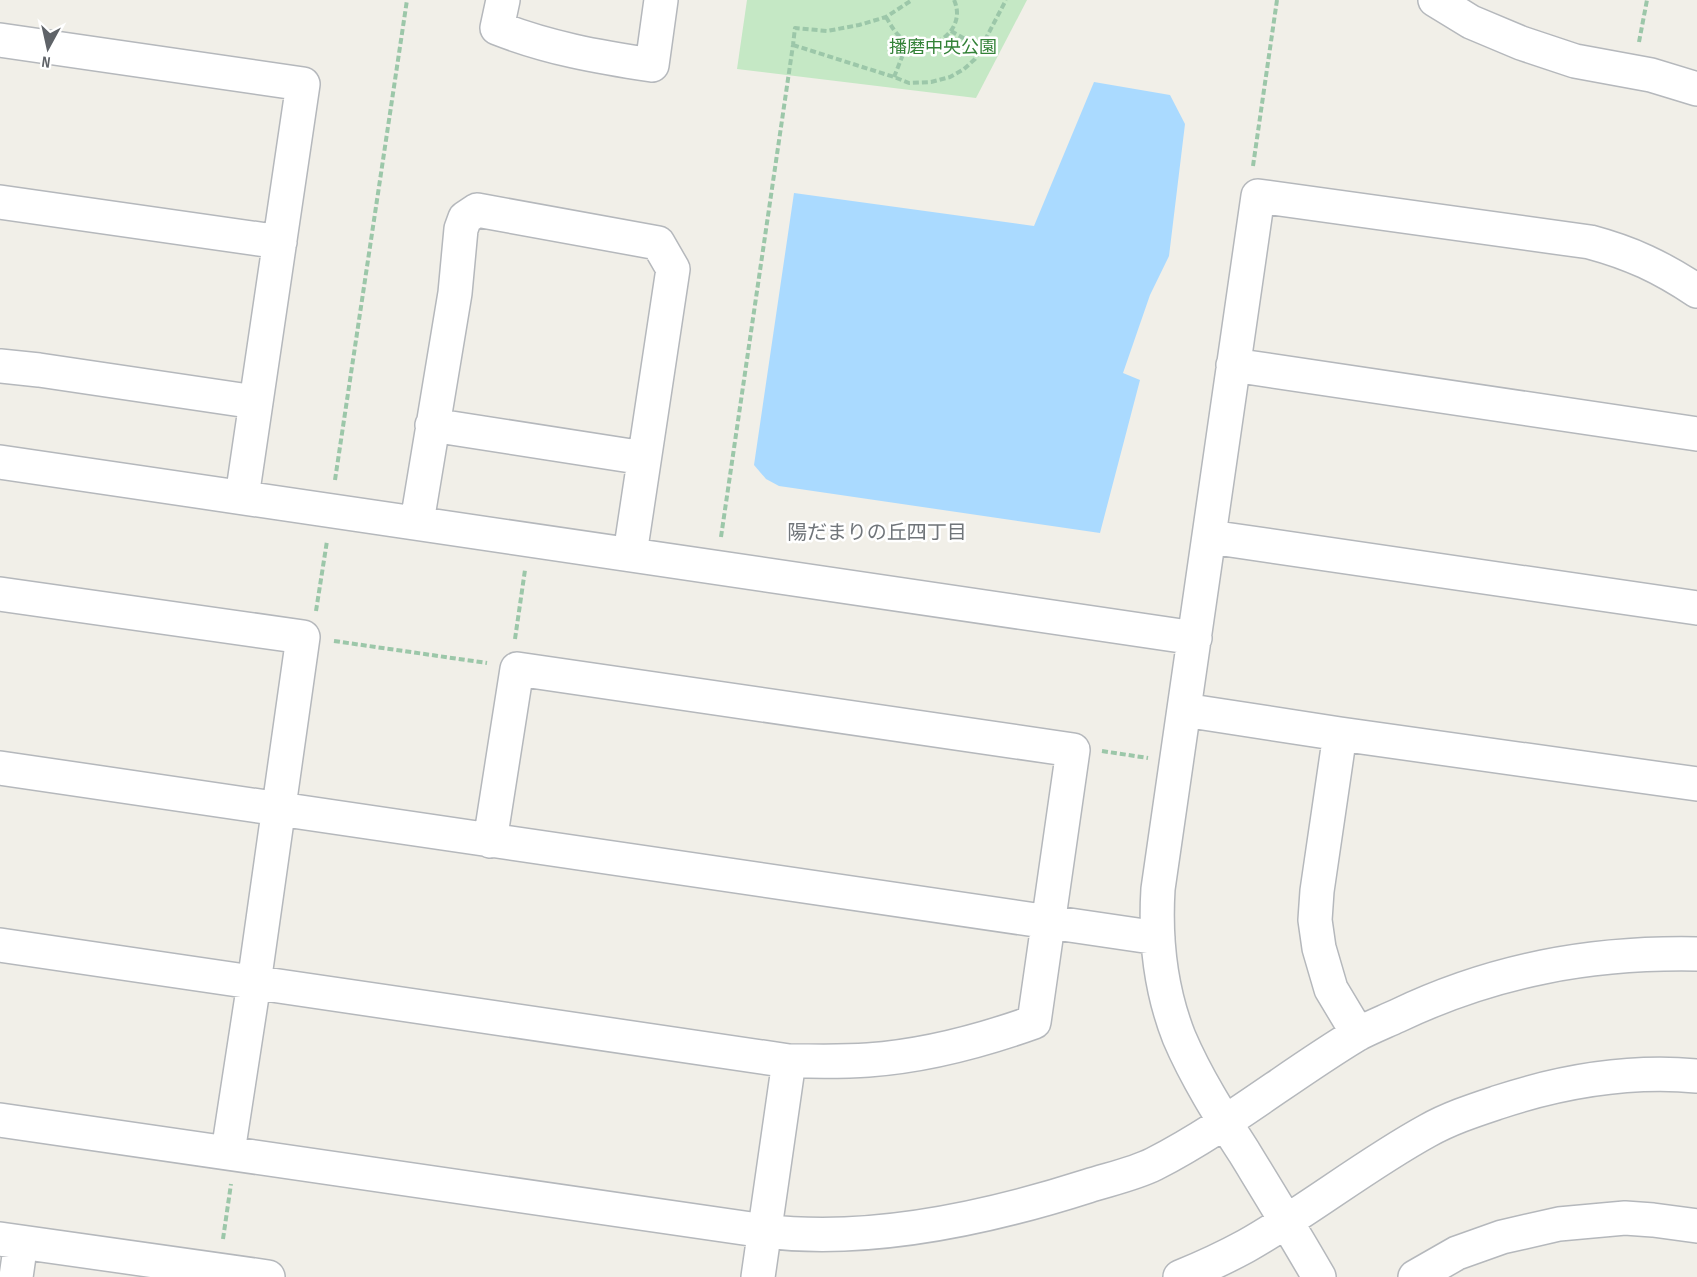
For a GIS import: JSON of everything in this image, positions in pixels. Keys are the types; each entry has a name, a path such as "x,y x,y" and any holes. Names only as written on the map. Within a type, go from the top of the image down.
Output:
{"street":[{"path":"503,0 497,28 563,49 652,65 661,0"},
{"path":"1435,0 1471,22 1521,43 1575,61 1650,75 1697,89"},
{"path":"0,40 303,84 242,497"},
{"path":"1319,1277 1225,1122 1193,1066 1179,1035 1168,1001 1162,971 1156,913 1258,196 1590,242 1620,250 1677,278 1697,291"},
{"path":"0,202 280,242"},
{"path":"417,522 455,293 461,229 465,218 477,210 658,243 673,269 630,554"},
{"path":"1233,365 1697,434"},
{"path":"0,366 255,402"},
{"path":"432,425 644,458"},
{"path":"0,462 1195,638"},
{"path":"1210,537 1697,608"},
{"path":"0,594 303,637 232,1153"},
{"path":"0,945 789,1061 869,1060 934,1050 993,1036 1034,1022 1073,750 516,669 490,841"},
{"path":"1184,710 1697,784"},
{"path":"1340,734 1317,891 1315,920 1319,948 1331,989 1358,1034"},
{"path":"0,768 1158,938"},
{"path":"0,1120 794,1235 861,1234 956,1221 1034,1203 1151,1166 1198,1140 1358,1034 1425,1002 1460,989 1534,968 1568,962 1625,955 1697,954"},
{"path":"758,1277 789,1061"},
{"path":"1180,1277 1209,1265 1246,1245 1428,1130 1475,1110 1533,1091 1590,1079 1642,1075 1697,1076"},
{"path":"1415,1277 1457,1253 1502,1237 1558,1224 1625,1218 1697,1226"},
{"path":"16,1277 10,1240 268,1277"}],"path":[{"path":"315,622 407,0"},
{"path":"717,567 795,28 826,31 859,25 886,17 912,0"},
{"path":"886,17 896,33 908,42 929,45 941,41 951,31 957,18 954,0"},
{"path":"794,45 909,83 931,82 950,77 975,59 1006,0"},
{"path":"1258,196 1252,176 1277,0"},
{"path":"1638,45 1647,0"},
{"path":"951,31 981,48"},
{"path":"894,77 908,42"},
{"path":"516,669 512,655 529,539"},
{"path":"326,640 516,669"},
{"path":"1073,750 1088,748 1158,759"},
{"path":"222,1245 232,1153"}],"green space":[{"name":"播磨中央公園","path":"747,0 1027,0 976,98 737,69"}],"water":[{"path":"1094,82 1170,95 1185,124 1169,256 1150,295 1123,373 1140,380 1100,533 779,486 766,479 754,465 794,193 1034,226"}],"district":[{"name":"陽だまりの丘四丁目","path":"877,533"}]}
